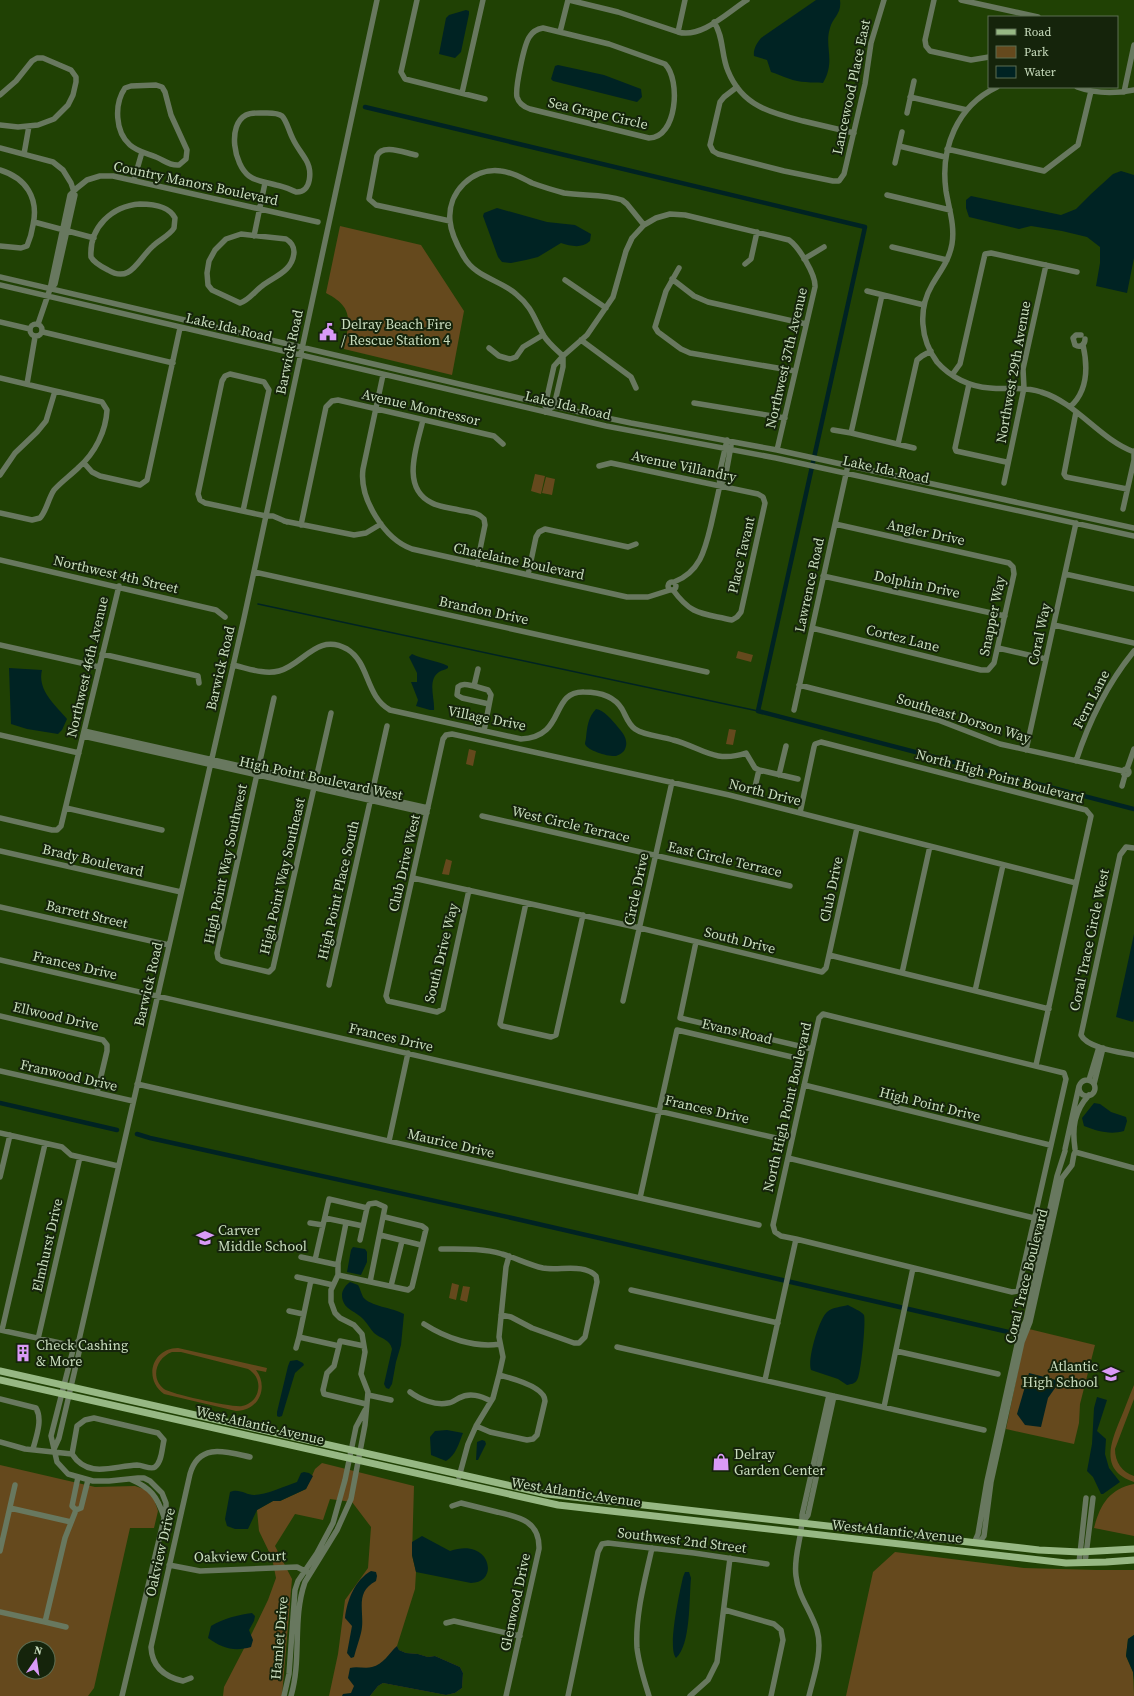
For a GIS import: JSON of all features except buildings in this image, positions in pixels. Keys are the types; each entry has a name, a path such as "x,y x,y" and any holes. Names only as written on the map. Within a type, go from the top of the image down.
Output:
{"main road":[{"name":"West Atlantic Avenue","path":"0,1371 350,1451 547,1494 802,1524 1054,1551 1083,1552 1134,1549"},
{"name":"West Atlantic Avenue","path":"0,1380 558,1505 959,1551 1082,1563 1134,1560"},
{"path":"664,1518 666,1508"},
{"path":"959,1551 974,1547 977,1543"}],"street":[{"name":"Barwick Road","path":"54,1451 51,1436 61,1394 68,1386 80,1348 79,1340 118,1166 254,572 377,0"},
{"path":"417,0 401,72 402,76 409,80 485,99"},
{"path":"462,93 483,0"},
{"path":"560,32 569,0 618,12 688,34 698,32 747,0"},
{"path":"678,32 685,0"},
{"name":"Lancewood Place East","path":"737,87 720,102 710,145 713,151 718,154 833,182 841,179 844,174 865,84 871,43 884,0"},
{"path":"934,0 925,40 926,46 930,51 971,60 988,57"},
{"path":"961,0 1033,16"},
{"path":"714,22 721,37 723,53 728,71 737,87 753,103 770,112 854,133"},
{"name":"Sea Grape Circle","path":"546,28 560,32 609,44 665,64 670,72 675,93 668,124 664,132 656,137 649,138 530,110 522,105 517,97 516,90 529,37 533,32 546,28"},
{"path":"1124,92 1134,45"},
{"path":"0,95 16,81 32,61 37,58 43,58 73,72 76,76 76,82 71,98 64,110 48,122 29,126 0,125"},
{"path":"906,113 914,81"},
{"path":"159,85 165,92 170,115 186,147 187,156 182,164 176,166 142,152 131,146 121,134 118,115 119,101 127,86 159,85"},
{"path":"995,88 983,95 967,110 956,125 947,149 945,157 945,180 953,236 947,260 932,284 924,305 924,332 931,351 941,366 952,375 969,384 990,388 1024,388 1049,394 1070,407 1116,444 1134,452 1134,460 1123,509"},
{"path":"1080,88 1108,93 1134,90"},
{"path":"947,149 1044,172 1078,145 1091,91"},
{"path":"910,97 967,110"},
{"path":"267,113 279,114 282,116 308,166 308,184 302,191 296,192 265,183 255,179 245,172 237,158 235,144 236,130 242,118 249,114 267,113"},
{"path":"24,154 29,126"},
{"path":"895,163 902,132"},
{"path":"899,146 945,157"},
{"path":"0,148 48,160 58,166 67,175 73,192 70,195 65,230 50,289 38,324"},
{"path":"416,155 385,149 380,151 377,156 368,196 371,202 376,205 450,221"},
{"path":"134,180 142,152"},
{"path":"0,170 17,177 28,188 34,203 34,222 32,233 26,246 21,248 0,246"},
{"path":"545,412 545,404 554,366 563,356 582,340 592,329 606,308 616,292 628,244 636,232 644,225 627,204 618,199 564,193 549,189 502,171 484,172 471,177 463,184 452,200 450,221 454,234 468,263 477,271 511,290 524,301 536,318 543,335 563,356 563,367 554,406 545,412"},
{"name":"Country Manors Boulevard","path":"73,192 87,180 100,176 112,176 318,222"},
{"path":"254,236 265,183"},
{"path":"887,196 950,210"},
{"path":"140,204 155,205 169,211 175,218 175,225 172,231 146,252 132,270 123,275 112,273 92,260 90,254 94,238 107,216 126,206 140,204"},
{"name":"Northwest 37th Avenue","path":"644,225 663,215 678,214 789,240 794,244 813,274 815,280 777,450"},
{"path":"34,222 94,238"},
{"path":"745,264 751,259 757,232"},
{"path":"241,234 254,236 289,241 294,248 292,260 286,271 260,287 246,300 237,303 210,288 207,273 209,261 214,250 226,240 241,234"},
{"path":"804,260 824,247"},
{"path":"892,247 947,260"},
{"path":"952,375 960,364 984,257 988,253 1077,272"},
{"name":"Northwest 29th Avenue","path":"1004,483 1024,388 1023,369 1046,265"},
{"path":"679,268 666,291 660,313 656,321 656,330 681,349 690,353 795,371"},
{"name":"Lake Ida Road","path":"0,277 554,406 631,423 729,440 806,456 1134,528"},
{"path":"672,279 694,296 708,302 806,324"},
{"path":"565,280 606,308"},
{"name":"Lake Ida Road","path":"0,285 637,433 803,464 1134,536"},
{"path":"867,291 924,305"},
{"path":"851,433 882,295"},
{"path":"0,322 30,329"},
{"path":"35,337 31,335 30,329 32,325 38,324"},
{"path":"38,324 42,328 43,332"},
{"path":"84,463 92,472 100,476 140,485 145,482 148,477 180,328"},
{"path":"35,337 39,336 43,332"},
{"path":"43,332 173,363"},
{"path":"489,348 499,356 510,359 516,357 523,347 543,335"},
{"path":"27,384 35,337"},
{"path":"582,340 631,377 636,388"},
{"path":"1070,407 1080,398 1087,370 1083,340"},
{"path":"898,444 917,360 931,351"},
{"path":"243,511 269,390 267,384 262,380 233,374 225,376 222,381 198,494 200,500 205,503 266,516 280,518 286,522 354,535 366,533 381,524"},
{"name":"Chatelaine Boulevard","path":"383,375 363,469 362,483 368,502 381,524 394,539 405,547 634,598 648,597 674,586 693,570 704,553 720,485 719,475 728,449 729,440"},
{"path":"0,378 102,402 106,407 107,413 98,442 84,463 56,489 49,498 42,516 38,520 0,513"},
{"path":"969,384 955,448 956,451 1006,462 1008,461"},
{"path":"0,475 15,453 46,421 55,391"},
{"name":"Avenue Montressor","path":"301,525 326,407 331,401 338,400 494,436 503,444"},
{"path":"694,403 785,418"},
{"path":"1076,412 1064,474 1066,477 1127,489"},
{"path":"423,420 413,468 415,485 421,495 433,504 478,514 484,519 485,525 477,564"},
{"path":"833,430 914,448"},
{"name":"Avenue Villandry","path":"599,466 612,463 720,485 758,494 763,497"},
{"name":"Lawrence Road","path":"794,710 848,465"},
{"name":"Place Tavant","path":"674,586 679,598 690,609 732,620 737,617 741,612 765,503 763,497"},
{"name":"Coral Way","path":"1026,750 1076,523"},
{"name":"Angler Drive","path":"835,524 1006,562 1011,565"},
{"path":"528,575 536,537 542,530 545,529 628,547 636,544"},
{"name":"Northwest 4th Street","path":"0,560 119,586 216,610 225,616"},
{"name":"Snapper Way","path":"988,670 994,663 998,648 1014,574 1011,565"},
{"name":"Brandon Drive","path":"254,572 708,672"},
{"path":"1065,574 1134,589"},
{"name":"Dolphin Drive","path":"823,576 1005,616"},
{"name":"Northwest 46th Avenue","path":"0,818 52,830 57,830 62,826 119,586"},
{"path":"1054,625 1134,643"},
{"name":"Cortez Lane","path":"812,628 981,670 988,670"},
{"path":"0,645 99,667"},
{"name":"Village Drive","path":"233,665 263,672 274,672 286,669 319,646 336,645 346,649 357,658 374,694 385,707 396,712 521,739 535,737 545,732 552,725 558,710 567,697 582,692 590,692 603,695 614,700 622,709 631,725 639,731 675,740 715,756 737,756 746,754 755,768 759,770"},
{"path":"998,648 1046,659"},
{"name":"Fern Lane","path":"1076,761 1086,733 1100,702 1115,677 1134,651"},
{"path":"102,654 198,676 199,683"},
{"path":"474,686 478,669"},
{"path":"484,731 489,704 491,692 464,684 458,687 457,695 460,697 489,704"},
{"name":"Southeast Dorson Way","path":"800,685 938,720 997,743 1127,772"},
{"name":"High Point Way Southwest","path":"273,968 269,972 222,960 218,958 217,953 274,698"},
{"name":"High Point Way Southeast","path":"273,968 331,713"},
{"name":"High Point Place South","path":"329,985 387,726"},
{"name":"High Point Boulevard West","path":"83,734 428,811"},
{"name":"North Drive","path":"446,735 452,734 672,782 1076,883"},
{"path":"0,735 79,753"},
{"name":"Club Drive West","path":"386,996 443,739 446,735"},
{"name":"North High Point Boulevard","path":"800,813 814,747 815,744 821,742 1086,810 1091,816 1036,1065"},
{"path":"779,775 786,746"},
{"path":"1122,786 1134,749"},
{"path":"755,787 759,770 798,779"},
{"name":"Circle Drive","path":"623,1001 672,782"},
{"path":"66,808 162,830"},
{"name":"West Circle Terrace","path":"482,816 656,855"},
{"name":"Club Drive","path":"829,955 857,828"},
{"path":"902,973 930,846"},
{"name":"Coral Trace Circle West","path":"1101,1047 1091,1044 1083,1039 1081,1035 1082,1026 1120,855 1126,847 1134,848"},
{"name":"Brady Boulevard","path":"0,851 181,892"},
{"name":"East Circle Terrace","path":"656,855 790,886"},
{"path":"975,991 1003,864"},
{"name":"South Drive","path":"413,878 640,928 819,972 825,970 829,955"},
{"name":"South Drive Way","path":"386,996 388,1001 438,1012 443,1010 468,890"},
{"path":"526,903 500,1024 502,1026 551,1037 556,1035 582,915"},
{"name":"Barrett Street","path":"0,907 169,945"},
{"path":"696,942 680,1018 812,1049"},
{"path":"829,955 1049,1009"},
{"name":"Frances Drive","path":"0,960 660,1110 776,1138"},
{"name":"North High Point Boulevard","path":"796,1240 777,1234 773,1225 820,1015 826,1014 1061,1072 1066,1076 1018,1291 1012,1292 913,1268"},
{"name":"Ellwood Drive","path":"0,1016 99,1038 105,1042 107,1051 97,1093"},
{"name":"Evans Road","path":"660,1110 677,1030 792,1057"},
{"path":"1089,1080 1101,1047 1134,1055"},
{"name":"Coral Trace Boulevard","path":"1006,1406 1023,1337 1030,1322 1062,1178 1072,1165 1075,1152 1074,1131 1078,1109 1080,1104 1094,1091 1101,1047"},
{"path":"389,1141 408,1053"},
{"name":"Franwood Drive","path":"0,1071 133,1102"},
{"path":"1089,1095 1082,1094 1079,1091 1079,1086 1083,1081 1089,1080 1094,1084"},
{"name":"Maurice Drive","path":"137,1084 759,1225"},
{"name":"High Point Drive","path":"804,1085 1050,1145"},
{"name":"Coral Trace Boulevard","path":"1006,1406 1019,1336 1026,1320 1057,1176 1065,1150 1079,1086"},
{"path":"640,1198 660,1110"},
{"path":"0,1133 62,1147 67,1154 118,1166"},
{"path":"0,1177 10,1136"},
{"path":"45,1144 1,1330 74,1346"},
{"path":"1065,1150 1067,1155 1071,1156 1075,1152 1134,1168"},
{"name":"Elmhurst Drive","path":"38,1338 80,1157"},
{"path":"788,1158 1034,1218"},
{"path":"315,1260 329,1200 367,1208"},
{"path":"360,1240 369,1204 376,1203 385,1208 370,1282"},
{"path":"338,1275 408,1290 412,1287 426,1229 422,1226 384,1217"},
{"path":"325,1218 363,1226"},
{"path":"310,1223 323,1226"},
{"path":"346,1223 338,1266 338,1275 333,1285 331,1294 332,1307 340,1318 358,1328 362,1334 364,1346 361,1374 368,1395 366,1406 324,1394 323,1390 327,1373 334,1366 340,1341 364,1346"},
{"path":"380,1235 421,1245"},
{"path":"765,1380 796,1240 913,1268 884,1407"},
{"path":"391,1286 402,1241"},
{"path":"441,1249 485,1251 509,1256 545,1268 577,1269 593,1273 596,1276 597,1282 585,1337 582,1342 577,1344 532,1328 511,1317 501,1315"},
{"path":"457,1483 468,1444 476,1426 491,1401 499,1375 502,1357 500,1344 501,1315 506,1267 509,1256"},
{"path":"301,1257 338,1266"},
{"path":"297,1277 333,1285"},
{"path":"296,1348 311,1280"},
{"path":"631,1290 778,1323"},
{"path":"289,1312 303,1314"},
{"path":"424,1324 464,1341 486,1345 500,1344"},
{"path":"299,1337 339,1346"},
{"name":"Barwick Road","path":"54,1451 59,1438 69,1396 68,1386 74,1346 79,1340"},
{"path":"617,1347 984,1430"},
{"path":"896,1350 998,1374"},
{"path":"476,1426 490,1432 528,1440 533,1439 537,1435 545,1398 542,1393 518,1380 499,1375"},
{"path":"410,1392 418,1398 442,1404 470,1395 480,1396 491,1401"},
{"path":"368,1395 391,1400"},
{"path":"809,1696 818,1654 819,1639 814,1622 802,1599 797,1583 795,1564 802,1516 831,1396"},
{"path":"0,1399 36,1408 39,1414 39,1422 33,1450"},
{"name":"Hamlet Drive","path":"284,1696 290,1674 294,1599 298,1581 317,1553 333,1523 350,1459 350,1451 356,1427 366,1406"},
{"name":"Hamlet Drive","path":"291,1696 296,1675 301,1600 305,1582 337,1530 351,1498 365,1425 366,1406"},
{"path":"977,1543 984,1536 991,1482 1006,1406"},
{"path":"0,1442 33,1450 72,1454 82,1466 94,1469 113,1469 136,1465 153,1468 159,1462 164,1440 158,1433 94,1418 85,1420 77,1426 72,1454"},
{"path":"54,1451 57,1462 68,1474 101,1482 130,1480 143,1485 153,1493 160,1504 164,1517 122,1696"},
{"name":"Oakview Drive","path":"191,1678 183,1681 168,1676 158,1667 152,1654 152,1640 190,1474 196,1462 203,1455 212,1451 222,1451 250,1457"},
{"path":"76,1510 72,1506 78,1477"},
{"path":"45,1622 65,1538 76,1510 81,1508 88,1480"},
{"path":"0,1551 15,1486"},
{"path":"75,1495 83,1496"},
{"path":"1082,1563 1086,1498"},
{"path":"1083,1552 1093,1498"},
{"name":"Glenwood Drive","path":"452,1506 461,1503 518,1517 530,1524 536,1532 539,1549 506,1696"},
{"path":"10,1508 71,1522"},
{"name":"Southwest 2nd Street","path":"568,1696 600,1546 605,1543 652,1548 767,1564"},
{"path":"649,1696 640,1669 637,1640 638,1616 652,1548"},
{"path":"690,1696 708,1680 718,1662 730,1558"},
{"name":"Oakview Court","path":"169,1565 200,1571 297,1567 311,1574"},
{"path":"725,1610 777,1625 782,1633 783,1640 770,1696"},
{"path":"0,1612 66,1627"},
{"path":"446,1623 454,1621 520,1636"}],"green space":[{"path":"340,226 421,245 464,311 452,375 344,349 348,316 342,304 326,293"},
{"path":"535,474 545,476 541,494 531,491"},
{"path":"546,477 555,479 552,495 542,493"},
{"path":"738,651 753,655 751,662 736,658"},
{"path":"729,729 736,730 733,745 726,744"},
{"path":"469,749 476,751 473,766 466,764"},
{"path":"446,859 452,861 449,875 442,874"},
{"path":"452,1283 459,1285 456,1300 449,1298"},
{"path":"463,1286 470,1287 467,1302 460,1300"},
{"path":"1029,1329 1095,1345 1080,1404 1079,1423 1074,1444 1006,1429 1025,1336"},
{"path":"178,1348 267,1368 266,1372 256,1370 262,1384 260,1397 251,1407 236,1411 164,1394 158,1388 152,1373 153,1365 157,1359 162,1353 169,1349","holes":["172,1352 181,1352 248,1369 258,1380 257,1393 253,1401 242,1406 237,1406 190,1397 164,1389 157,1379 156,1374 159,1363 166,1355"]},
{"path":"1134,1385 1134,1399 1115,1449 1115,1454 1120,1466 1126,1472 1134,1476 1134,1482 1123,1477 1116,1471 1110,1456 1116,1429"},
{"path":"322,1463 414,1486 412,1555 416,1572 415,1589 397,1646 399,1650 406,1653 428,1657 435,1656 460,1667 463,1673 462,1688 455,1693 446,1695 383,1683 378,1686 370,1696 329,1696 338,1654 345,1600 368,1568 371,1527 352,1502 330,1499 323,1520 295,1514 275,1546 292,1579 282,1696 223,1696 224,1687 268,1600 276,1578 272,1558 259,1531 257,1510 273,1501 280,1501 306,1489 315,1469"},
{"path":"0,1465 95,1487 135,1486 144,1489 153,1496 158,1511 154,1528 130,1528 94,1688 88,1696 0,1696"},
{"path":"1134,1484 1134,1536 1094,1528 1099,1512 1107,1499 1125,1486"},
{"path":"895,1552 1024,1568 1134,1570 1134,1635 1128,1639 1126,1656 1133,1672 1134,1696 846,1696 873,1572"}],"water":[{"path":"816,0 840,0 839,12 830,28 828,42 829,68 823,83 797,81 771,72 767,60 754,56 758,42 761,38"},
{"path":"466,10 469,11 469,14 461,52 455,58 439,54 446,18 449,15"},
{"path":"558,65 604,75 641,89 642,97 637,102 553,81 551,79 555,66"},
{"path":"1121,171 1134,175 1134,258 1127,293 1096,286 1100,263 1100,247 1087,237 1031,226 1019,229 969,217 966,208 966,200 971,196 1061,215 1076,209 1113,174"},
{"path":"497,208 547,222 575,225 591,234 590,241 587,244 580,246 572,246 561,243 538,257 511,263 502,262 498,257 483,216 484,213"},
{"path":"412,654 448,666 448,668 435,675 433,680 432,690 434,710 416,706 418,700 411,682 417,682 417,673 409,657"},
{"path":"9,668 42,670 42,684 48,697 67,719 62,730 58,734 27,729 11,724"},
{"path":"596,709 602,711 608,716 625,737 626,747 624,751 616,756 599,753 590,749 585,744 588,723"},
{"path":"1134,934 1134,1019 1133,1022 1116,1017"},
{"path":"1094,1103 1100,1104 1111,1112 1126,1117 1127,1121 1124,1131 1114,1133 1104,1132 1084,1126 1082,1118"},
{"path":"353,1247 365,1249 367,1252 367,1262 361,1275 347,1272 351,1250"},
{"path":"350,1282 358,1285 363,1297 371,1303 404,1314 401,1345 392,1384 389,1389 386,1388 384,1384 392,1349 391,1346 387,1341 374,1333 361,1317 344,1304 342,1293 344,1288"},
{"path":"848,1305 864,1315 864,1327 859,1376 853,1384 847,1385 838,1379 811,1370 810,1365 814,1340 824,1316 832,1309"},
{"path":"297,1360 304,1365 295,1373 282,1416 279,1417 277,1416 277,1412 288,1366 290,1361"},
{"path":"1029,1373 1060,1381 1048,1398 1041,1427 1025,1425 1017,1414"},
{"path":"1097,1397 1107,1400 1097,1431 1106,1439 1105,1454 1109,1468 1120,1482 1103,1494 1101,1494 1093,1477 1087,1471 1092,1444 1094,1408"},
{"path":"447,1430 463,1433 455,1452 446,1461 431,1455 430,1437 435,1431"},
{"path":"482,1440 485,1441 486,1444 478,1460 476,1460 477,1442"},
{"path":"304,1472 313,1476 306,1489 280,1501 273,1501 257,1510 248,1529 235,1529 227,1526 225,1519 230,1492 239,1491 251,1495 264,1494 297,1482 301,1473"},
{"path":"422,1536 450,1551 464,1548 475,1550 482,1555 487,1562 488,1569 486,1576 480,1581 471,1583 416,1572 412,1555 412,1542"},
{"path":"371,1571 376,1572 376,1581 369,1586 362,1597 361,1633 354,1657 351,1658 347,1653 352,1626 345,1618 346,1611 356,1585"},
{"path":"685,1572 689,1572 691,1578 687,1633 681,1652 676,1658 674,1652 673,1632 679,1594"},
{"path":"252,1613 255,1616 249,1630 253,1640 251,1647 234,1649 223,1647 208,1638 211,1626 231,1617"},
{"path":"1134,1635 1134,1680 1133,1672 1126,1656 1128,1639"},
{"path":"397,1646 399,1650 406,1653 428,1657 435,1656 460,1667 463,1673 462,1688 455,1693 446,1695 383,1683 378,1686 370,1696 342,1696 343,1694 351,1693 354,1686 348,1678 350,1668 369,1668 376,1666 383,1661"}],"waterway":[{"path":"365,107 865,227 758,711 1134,809"},
{"path":"258,604 758,711"},
{"path":"0,1103 117,1130"},
{"path":"137,1134 1017,1334"}],"place":[{"name":"Delray Beach Fire / Rescue Station 4","path":"328,332"},
{"name":"Carver Middle School","path":"205,1238"},
{"name":"Check Cashing & More","path":"23,1353"},
{"name":"Atlantic High School","path":"1111,1374"},
{"name":"Delray Garden Center","path":"721,1462"}]}
